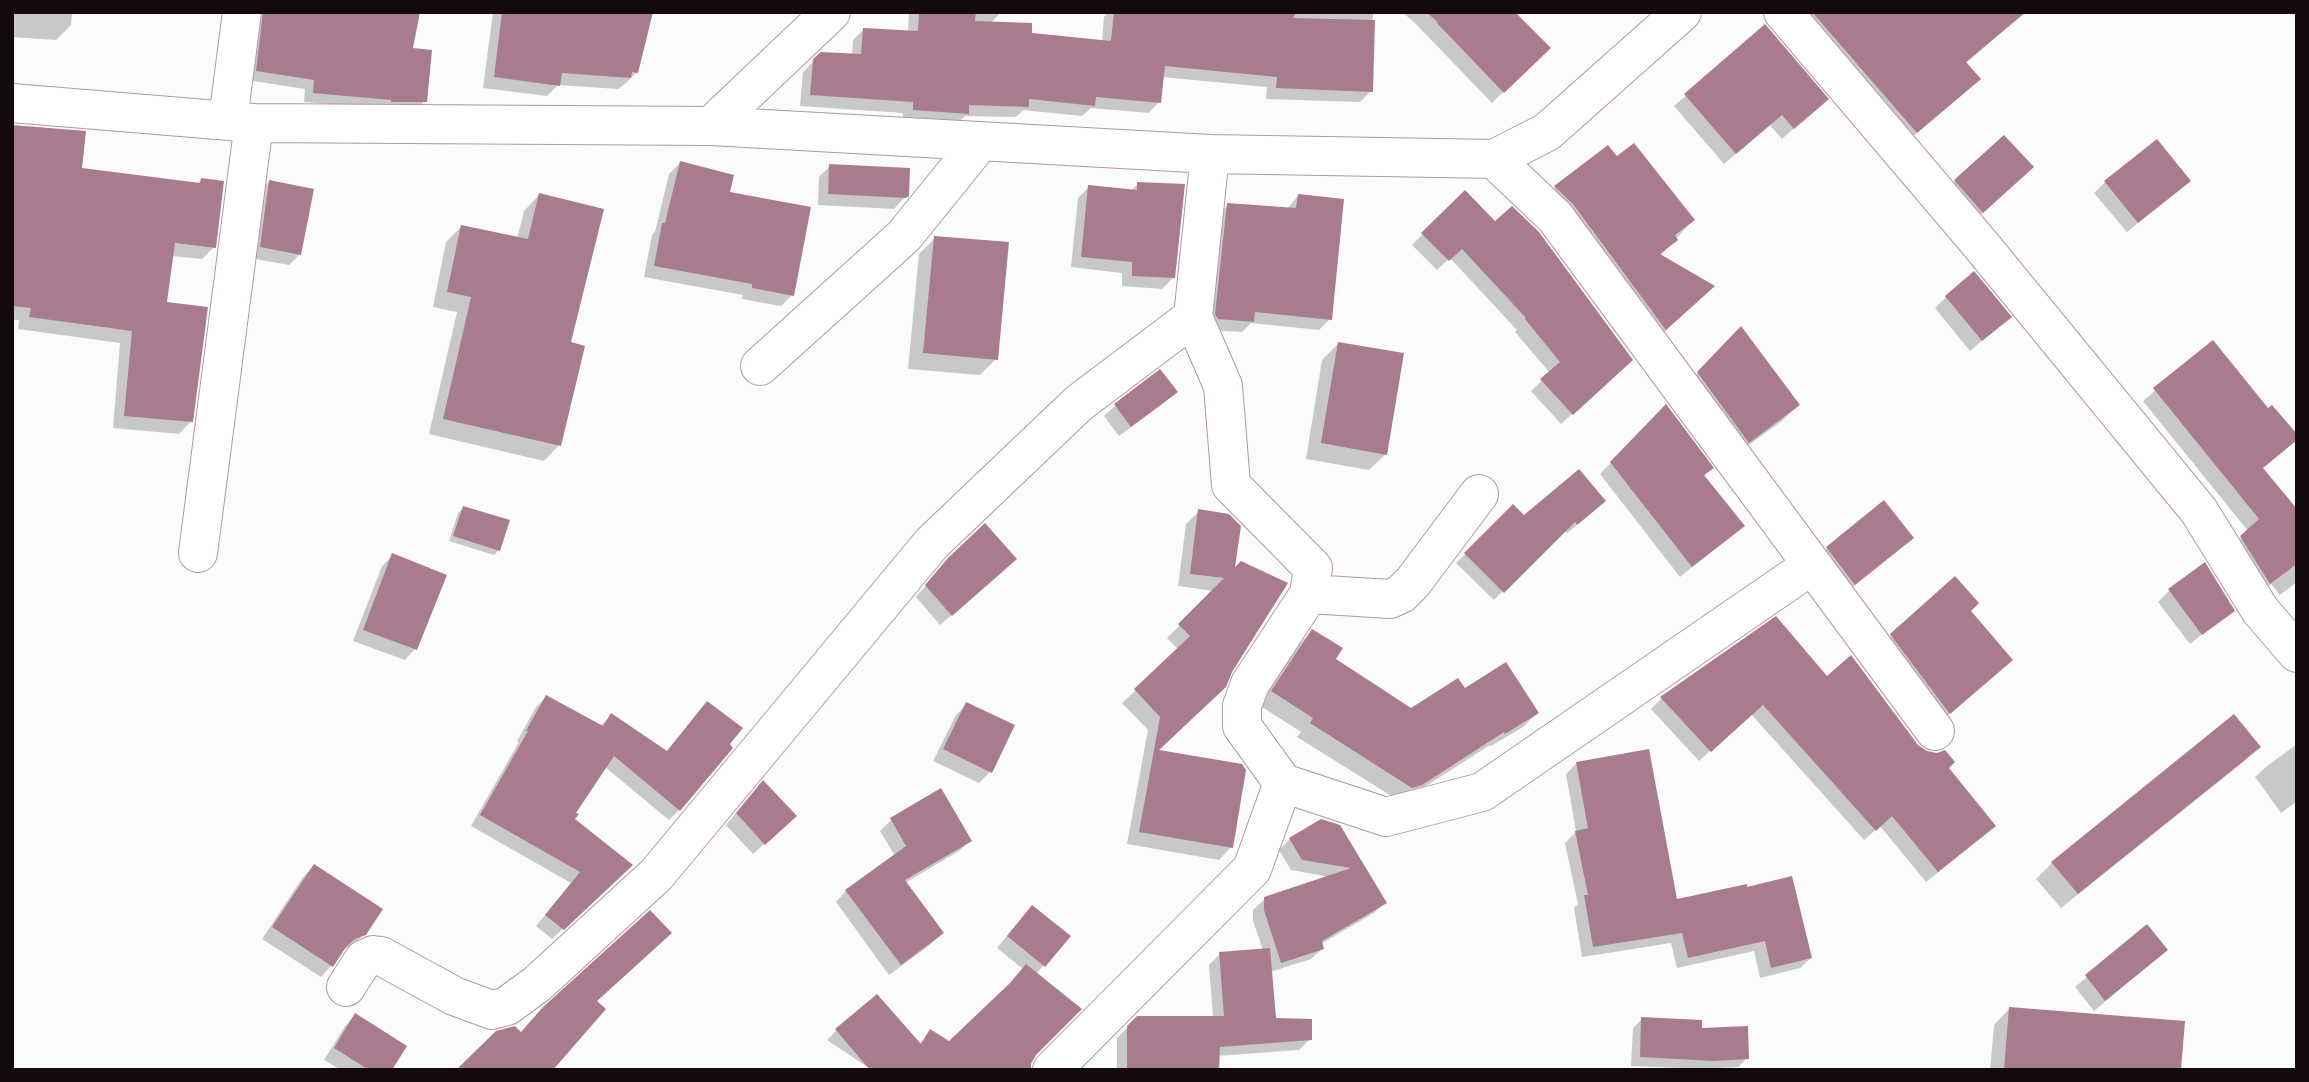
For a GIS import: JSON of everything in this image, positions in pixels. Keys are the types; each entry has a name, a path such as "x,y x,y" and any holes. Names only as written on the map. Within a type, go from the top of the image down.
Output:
{"street":[{"path":"198,553 216,401 241,121 242,12"},
{"path":"711,126 831,12"},
{"path":"12,103 241,121 711,126 1210,154 1494,159 1547,132 1682,12"},
{"path":"1783,12 1981,245 2199,511 2260,610 2297,653"},
{"path":"760,366 905,236 980,142"},
{"path":"1210,154 1193,317 1223,386 1231,485 1313,568 1309,594 1250,684 1242,706 1242,726 1283,783 1386,817 1482,792 1812,565"},
{"path":"1494,159 1555,217 1935,731"},
{"path":"346,987 364,959 373,954 454,996 492,1010 507,1006 537,984 656,875 932,543 1079,403 1193,317"},
{"path":"1309,594 1390,599 1401,594 1479,494"},
{"path":"1052,1070 1252,869 1283,783"}],"building":[{"path":"263,12 420,12 413,48 432,50 427,102 391,102 313,93 314,80 256,71"},
{"path":"502,12 653,12 638,73 632,72 631,78 562,73 560,86 494,77"},
{"path":"919,12 976,12 975,21 1032,23 1032,33 1111,41 1114,12 1297,12 1293,18 1375,20 1373,92 1276,88 1277,77 1165,66 1161,103 1096,97 1095,106 1029,99 1029,107 969,105 969,114 913,110 913,102 810,95 813,59 821,52 861,54 863,28 918,31"},
{"path":"1426,12 1515,12 1551,48 1504,93"},
{"path":"1812,12 2026,12 1966,62 1981,79 1917,133"},
{"path":"1765,24 1829,99 1794,129 1782,115 1736,154 1684,94"},
{"path":"12,125 86,131 82,168 200,183 201,178 224,181 216,248 175,243 167,302 208,307 193,422 124,416 132,331 29,317 31,308 12,306"},
{"path":"2004,135 2034,167 1983,213 1954,180"},
{"path":"2157,139 2191,181 2138,223 2104,181"},
{"path":"1634,143 1695,220 1675,235 1678,240 1660,254 1715,286 1666,330 1573,204 1554,186 1608,145 1617,156"},
{"path":"680,161 734,175 730,192 811,207 794,296 752,288 752,284 654,266 662,223 665,223"},
{"path":"829,164 910,168 909,196 828,194"},
{"path":"269,180 314,189 301,255 260,247"},
{"path":"1137,182 1185,184 1175,278 1132,276 1132,262 1081,257 1088,185 1137,190"},
{"path":"1465,190 1495,221 1512,206 1539,232 1633,360 1573,415 1540,379 1560,362 1526,318 1462,249 1449,261 1421,233"},
{"path":"539,193 604,209 571,342 585,346 561,446 443,419 471,297 447,292 461,225 528,239"},
{"path":"1298,194 1344,199 1332,320 1255,312 1254,322 1218,319 1215,314 1227,203 1296,208"},
{"path":"934,236 1009,242 998,360 923,353"},
{"path":"1974,271 2012,317 1982,341 1945,296"},
{"path":"1741,326 1800,405 1749,443 1697,372"},
{"path":"2213,340 2268,408 2272,405 2297,434 2297,440 2263,468 2297,509 2297,564 2270,584 2240,536 2259,519 2153,388"},
{"path":"1338,342 1404,353 1387,455 1321,443"},
{"path":"1160,369 1178,392 1131,427 1114,404"},
{"path":"1666,404 1714,468 1704,475 1745,526 1692,567 1610,462"},
{"path":"1579,469 1606,501 1577,525 1575,522 1504,593 1464,553 1513,504 1524,515"},
{"path":"1884,500 1914,538 1855,585 1826,547"},
{"path":"463,506 510,520 500,551 453,536"},
{"path":"1198,509 1229,514 1241,526 1235,567 1241,561 1288,583 1232,672 1226,687 1159,750 1242,764 1246,770 1233,848 1139,832 1160,717 1134,689 1190,636 1178,624 1224,578 1190,574"},
{"path":"985,523 1017,559 952,616 925,585 948,558"},
{"path":"392,553 447,575 417,650 363,630"},
{"path":"2205,562 2235,611 2202,635 2168,589"},
{"path":"1955,576 1979,603 1971,611 2013,660 1950,714 1890,634"},
{"path":"1776,616 1827,676 1851,655 1918,745 1937,753 1945,750 1955,762 1949,768 1996,826 1938,872 1892,816 1876,831 1763,705 1711,752 1660,697"},
{"path":"1312,629 1343,648 1336,659 1411,708 1458,678 1465,688 1506,662 1539,713 1505,734 1504,732 1422,785 1412,788 1310,723 1313,718 1271,691"},
{"path":"546,695 603,726 611,713 667,751 707,701 743,728 730,744 733,748 680,811 614,756 576,813 579,814 575,819 633,865 564,930 545,915 580,872 480,815"},
{"path":"966,702 1015,725 992,773 943,749"},
{"path":"2234,714 2261,747 2078,894 2051,862"},
{"path":"1649,749 1677,899 1792,876 1812,958 1771,968 1765,941 1688,958 1682,933 1593,947 1584,895 1588,895 1575,831 1588,828 1576,762"},
{"path":"763,780 797,816 765,845 736,813"},
{"path":"941,788 972,841 905,880 944,933 901,965 845,890 906,846 890,818"},
{"path":"1321,819 1340,825 1387,903 1322,941 1324,949 1281,963 1264,910 1264,897 1351,868 1302,860 1289,838"},
{"path":"314,864 383,909 366,935 355,939 346,947 333,967 272,927"},
{"path":"1032,905 1071,936 1045,967 1007,936"},
{"path":"650,910 672,933 597,1001 606,1009 553,1070 456,1070 496,1031 515,1026 521,1032 543,1007"},
{"path":"2147,924 2168,950 2105,1001 2085,975"},
{"path":"1270,948 1276,1018 1312,1019 1312,1040 1220,1047 1219,1070 1127,1070 1127,1026 1137,1016 1224,1016 1219,952"},
{"path":"1026,964 1082,1009 1036,1055 1031,1070 870,1070 835,1029 877,994 921,1044 930,1029 949,1041 1010,983"},
{"path":"2009,1007 2185,1021 2181,1070 2004,1070"},
{"path":"355,1013 407,1046 392,1070 369,1070 334,1048"},
{"path":"1641,1017 1702,1020 1702,1028 1748,1026 1749,1059 1714,1061 1640,1057"}]}
